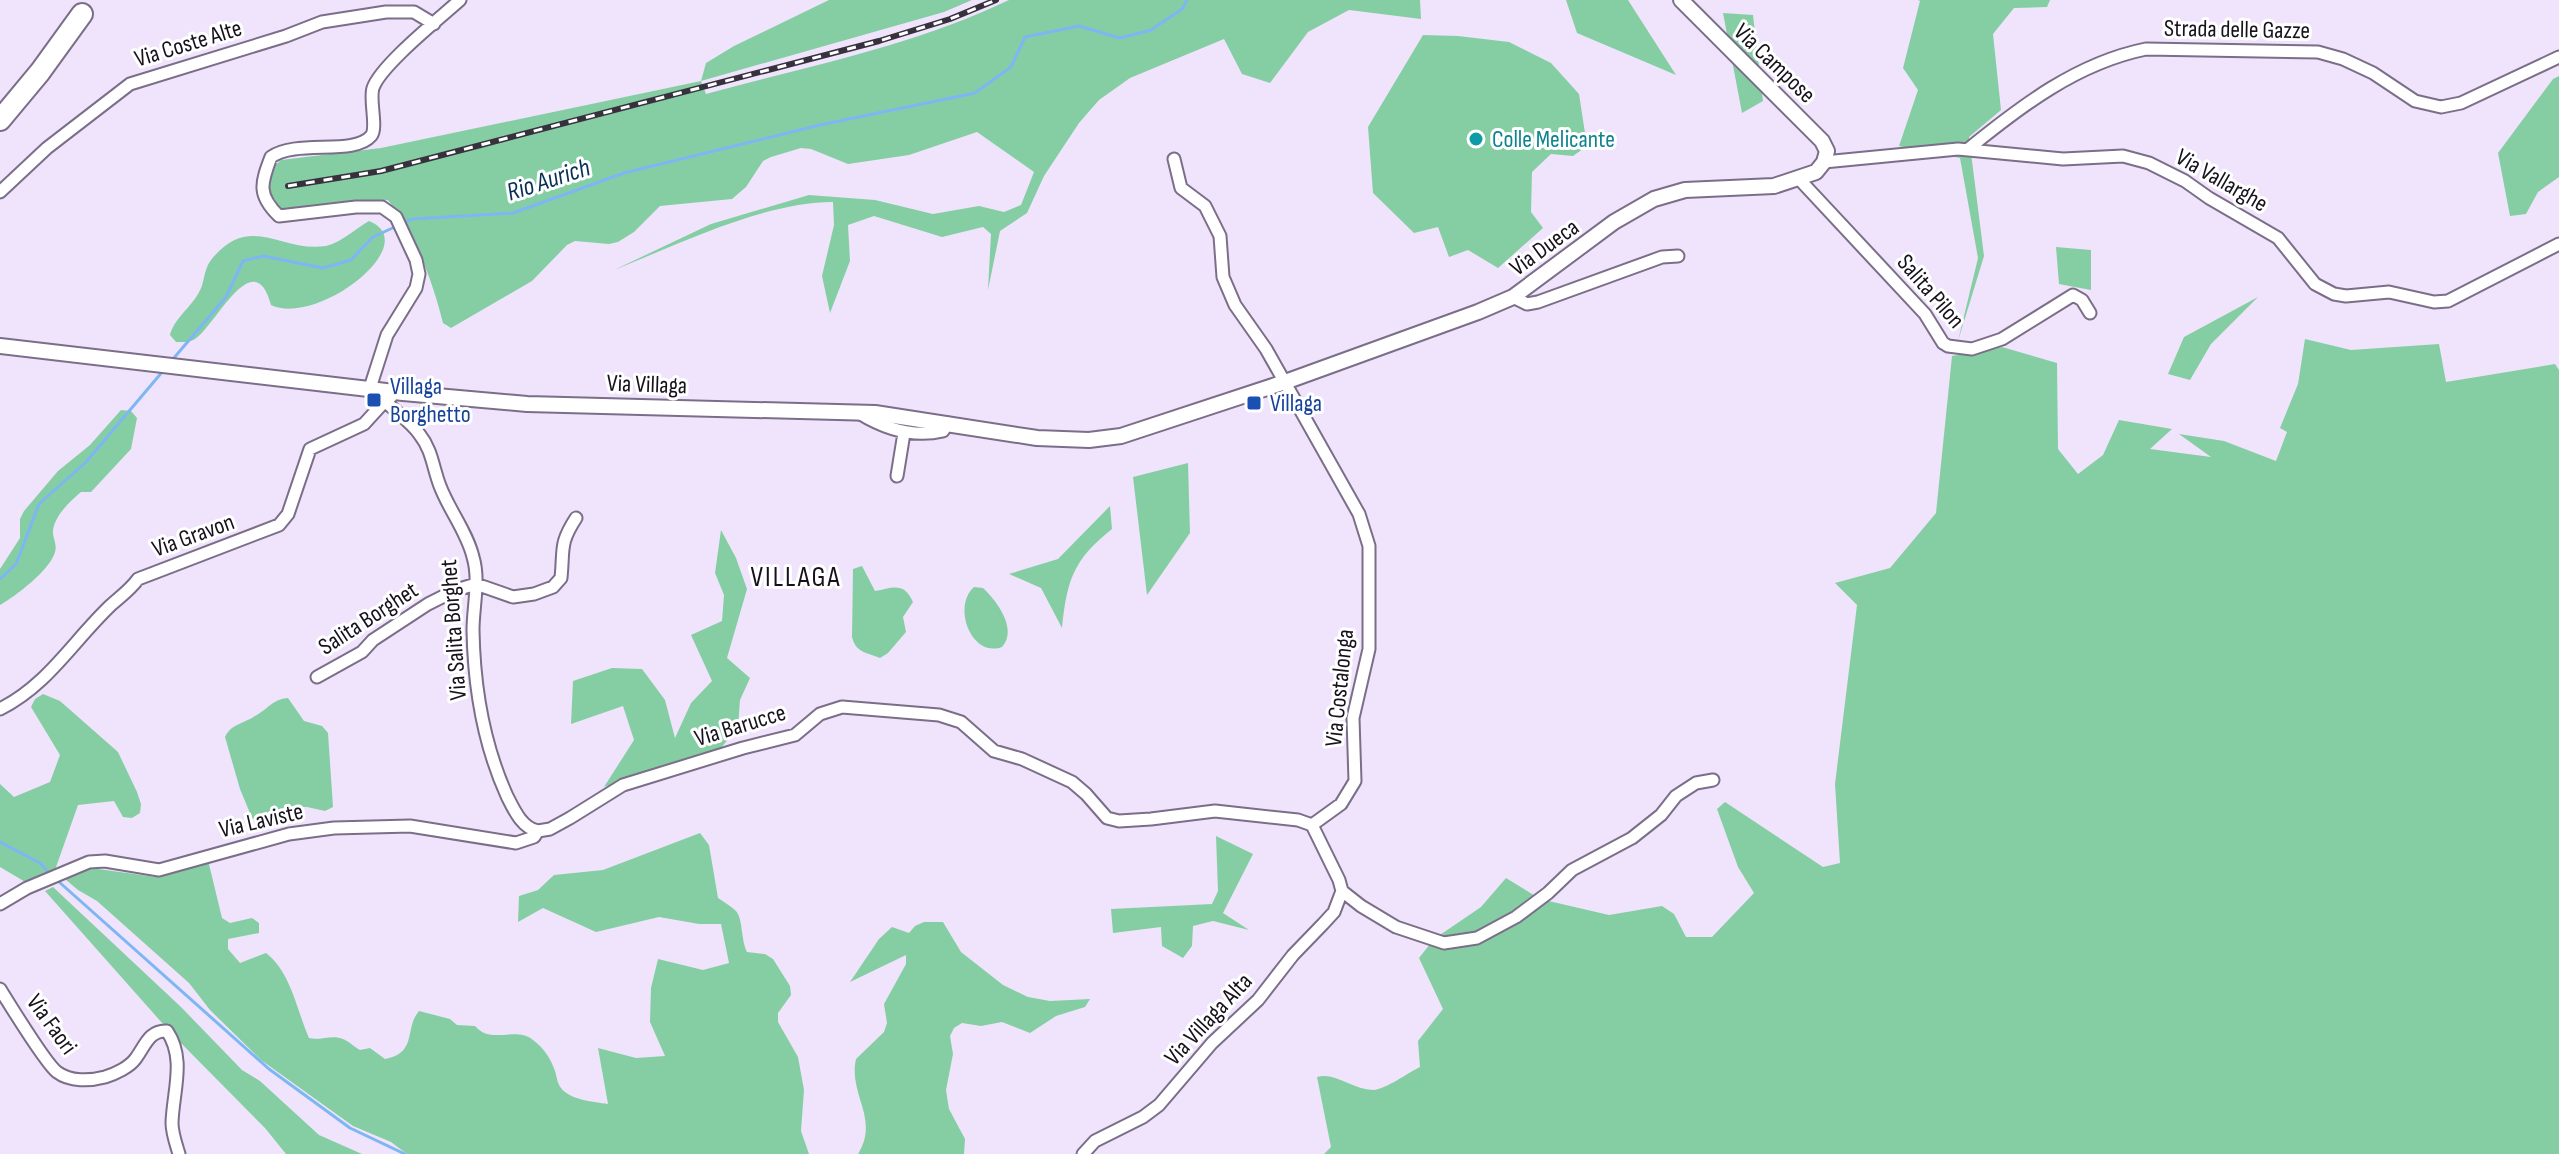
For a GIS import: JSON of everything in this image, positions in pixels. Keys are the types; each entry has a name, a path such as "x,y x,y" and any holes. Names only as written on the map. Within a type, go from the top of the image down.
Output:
{"highway":[{"path":"0,120 82,14"}],"street":[{"path":"370,388 387,335 416,288 419,274 416,260 404,233 396,217 382,207 279,216 263,196 265,173 271,157 288,148 347,145 370,139 374,132 373,87 386,69 460,0"},
{"name":"Via Campose","path":"1681,0 1822,141 1827,151 1824,162"},
{"name":"Via Coste Alte","path":"0,192 47,148 130,84 322,22 386,12 414,12 434,24"},
{"name":"Strada delle Gazze","path":"1967,150 2021,106 2056,85 2119,55 2146,49 2318,52 2373,73 2415,101 2441,107 2475,97 2559,57"},
{"name":"Via Vallarghe","path":"1824,162 1967,150 2063,159 2123,156 2149,163 2185,181 2278,238 2315,284 2334,294 2346,296 2389,292 2434,302 2448,301 2559,244"},
{"name":"Via Costalonga","path":"1174,159 1181,188 1205,206 1220,236 1223,277 1235,305 1285,382 1359,514 1369,546 1369,649 1353,718 1355,781 1341,804 1312,825"},
{"name":"Via Dueca","path":"1285,382 1513,297 1614,222 1654,199 1685,190 1774,186 1800,180 1816,172 1824,162"},
{"name":"Salita Pilon","path":"1800,180 1925,314 1948,346 1972,349 2002,339 2073,295 2082,300 2090,313"},
{"path":"1513,297 1527,304 1538,302 1662,257 1678,256"},
{"name":"Via Villaga","path":"0,346 370,388 391,397 527,404 859,412 1037,438 1089,440 1121,436 1285,382"},
{"name":"Via Salita Borghet","path":"391,397 420,433 432,455 440,486 472,553 476,584 473,602 474,664 481,720 492,761 514,810 524,824 538,831"},
{"name":"Via Gravon","path":"0,709 33,689 112,605 129,592 138,579 279,525 288,514 310,449 364,424 391,397"},
{"path":"859,412 878,425 904,433 930,434 943,431 948,423"},
{"path":"897,476 904,433"},
{"path":"476,584 513,597 553,587 561,578 561,547 576,518"},
{"name":"Salita Borghet","path":"317,677 362,652 373,640 428,604 476,584"},
{"name":"Via Barucce","path":"538,831 560,824 623,785 795,735 820,714 842,707 939,715 961,722 994,751 1022,759 1072,782 1107,818 1119,821 1151,819 1215,811 1298,820 1312,825"},
{"path":"1312,825 1342,891 1396,927 1444,943 1477,938 1516,917 1572,870 1632,838 1661,815 1676,796 1696,783 1713,780"},
{"name":"Via Laviste","path":"0,904 27,888 89,862 105,861 159,870 289,834 334,828 410,826 516,843 534,837 538,831"},
{"name":"Via Villaga Alta","path":"1083,1154 1095,1141 1143,1117 1159,1105 1212,1043 1258,1000 1293,955 1323,924 1340,900 1342,891"},
{"name":"Via Faori","path":"0,989 55,1072 71,1078 90,1081 110,1076 134,1062 150,1036 160,1030 167,1031 174,1042 178,1062 172,1127 179,1154"}],"green space":[{"path":"829,0 972,0 944,12 701,81 706,63"},
{"path":"1009,0 1420,0 1421,19 1349,10 1308,32 1270,83 1242,74 1224,39 1130,78 1099,100 1079,123 1044,176 1027,213 1000,231 988,290 991,234 983,227 942,237 874,216 848,225 850,261 830,313 822,276 834,225 833,202 779,209 722,226 614,270 711,224 809,195 875,200 933,214 979,206 1004,212 1021,205 1034,172 977,132 909,155 848,164 801,148 771,157 763,161 746,187 732,199 660,206 634,232 618,242 575,241 567,245 532,281 451,328 443,323 422,259 388,200 281,210 269,191 271,169 281,160 381,148 701,81 706,94 821,64 898,43"},
{"path":"1566,0 1628,0 1676,75 1577,33"},
{"path":"1918,0 2050,0 2047,7 2014,8 1993,34 2001,110 1969,137 1984,256 1958,341 1978,258 1960,158 1899,146 1918,90 1903,68"},
{"path":"1723,13 1753,15 1763,101 1742,113"},
{"path":"1423,35 1509,42 1551,63 1579,94 1587,146 1573,156 1551,154 1532,172 1531,212 1543,228 1498,268 1468,250 1449,257 1438,227 1414,233 1373,193 1368,127"},
{"path":"2559,76 2559,177 2538,192 2526,214 2510,216 2498,153 2553,79"},
{"path":"369,221 383,232 384,246 375,263 359,280 337,294 291,309 271,305 264,288 255,282 245,284 195,339 176,342 170,335 200,290 208,264 225,246 239,238 252,236 309,247 326,246 343,239"},
{"path":"2056,247 2091,250 2091,290 2059,284"},
{"path":"2258,297 2211,344 2190,380 2168,374 2184,337"},
{"path":"2305,339 2351,350 2439,344 2446,382 2555,364 2559,370 2559,1154 1324,1154 1331,1147 1317,1077 1331,1077 1373,1090 1391,1084 1420,1067 1418,1041 1443,1009 1419,958 1434,939 1481,907 1506,878 1540,899 1609,915 1662,906 1674,914 1686,937 1712,937 1754,893 1738,867 1717,809 1725,802 1823,867 1840,863 1835,784 1857,605 1835,583 1890,568 1936,513 1952,356 2002,347 2057,363 2058,449 2078,474 2103,455 2119,420 2172,429 2150,449 2211,457 2179,434 2224,441 2276,461 2287,432 2280,428 2298,384"},
{"path":"121,410 131,411 137,418 131,449 91,492 81,492 62,510 53,528 56,547 52,559 32,582 0,605 0,569 20,538 20,519 24,511 58,471 90,445"},
{"path":"1188,463 1190,533 1147,595 1133,477"},
{"path":"1110,506 1112,529 1088,551 1074,572 1066,597 1062,628 1041,588 1009,574 1058,559"},
{"path":"721,530 736,558 747,589 727,658 750,678 740,700 738,727 721,748 604,787 634,740 623,706 571,724 573,681 612,668 642,669 665,700 675,738 691,703 712,681 691,635 722,621 724,595 715,573"},
{"path":"862,566 875,591 902,588 913,602 903,617 906,632 880,658 859,649 852,637 853,569"},
{"path":"974,587 983,588 1004,616 1008,632 1002,647 981,645 968,628 965,606"},
{"path":"43,694 60,701 118,752 141,804 140,813 132,818 123,817 114,801 78,805 55,870 27,883 0,867 0,784 14,797 50,782 60,755 31,707 35,699"},
{"path":"288,698 304,721 322,726 328,733 333,807 325,811 297,807 274,822 259,821 252,818 240,789 225,737 234,727 274,702"},
{"path":"700,833 709,845 718,898 736,911 747,952 765,954 773,959 790,986 791,995 778,1013 778,1022 798,1057 804,1090 801,1131 809,1154 407,1154 391,1142 353,1126 261,1060 210,1010 189,983 97,901 59,874 91,868 156,877 208,860 222,918 230,923 252,918 259,923 259,933 228,939 228,949 240,963 266,953 275,961 287,981 309,1038 339,1038 360,1050 370,1048 385,1059 395,1056 406,1046 419,1011 450,1019 457,1025 475,1026 488,1034 526,1036 547,1054 565,1092 583,1100 608,1104 598,1048 636,1058 665,1056 650,1022 651,988 658,959 703,970 729,963 721,924 699,924 659,917 596,932 543,908 518,922 519,896 538,890 554,875 603,870"},
{"path":"1216,836 1253,854 1223,913 1249,930 1213,921 1193,926 1192,946 1183,958 1162,946 1161,927 1113,933 1111,909 1212,904 1218,891"},
{"path":"53,887 181,1007 242,1070 260,1081 319,1135 362,1154 286,1154 265,1128 171,1033 45,891"},
{"path":"924,922 943,922 961,952 1003,985 1028,997 1050,1001 1090,999 1085,1007 1056,1016 1030,1033 1002,1022 981,1026 962,1023 954,1028 950,1036 953,1054 946,1090 949,1109 965,1139 964,1154 858,1154 866,1129 856,1084 856,1059 884,1032 887,1023 884,1004 906,964 906,955 850,982 879,939 892,927 909,933"}],"waterway":[{"name":"Rio Aurich","path":"173,359 226,297 243,261 263,256 323,268 351,260 373,237 412,219 513,213 624,173 820,125 975,93 1011,67 1025,37 1079,26 1120,38 1151,30 1182,9 1187,0"},
{"name":"Rio Aurich","path":"0,579 16,564 39,504 86,462 163,371"},
{"path":"0,842 40,863 49,873"},
{"path":"58,881 269,1069 350,1128 405,1154"}],"railway":[{"path":"288,186 381,171 879,41 950,19 996,0"}],"place":[{"name":"Colle Melicante","path":"1476,139"},
{"name":"Villaga Borghetto","path":"374,400"},
{"name":"Villaga","path":"1254,403"}],"district":[{"name":"VILLAGA","path":"796,576"}]}
